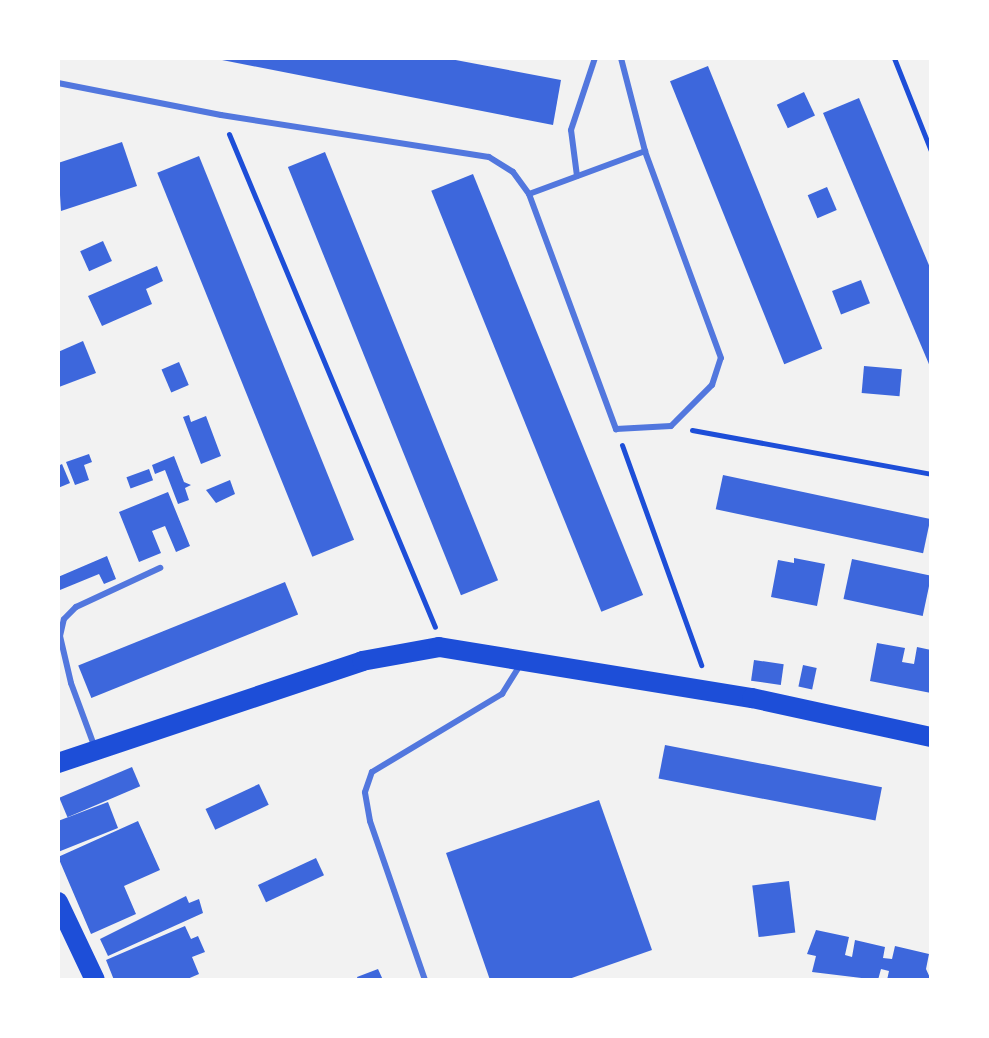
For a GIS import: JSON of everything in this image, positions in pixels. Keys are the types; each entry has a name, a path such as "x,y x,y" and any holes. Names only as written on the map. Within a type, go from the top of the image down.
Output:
{"main road":[{"path":"58,763 362,661 439,647 524,657 931,737"},
{"path":"58,902 95,980"}],"lane":[{"path":"577,176 571,130 595,58"},
{"path":"58,83 221,115 489,157 513,172 529,194 616,429 671,426 712,385 721,358 645,151 621,58"},
{"path":"529,194 645,151"},
{"path":"96,750 71,683 60,636 64,619 76,607 160,568"},
{"path":"425,980 370,821 365,792 372,772 390,759 502,694 524,657"}],"path":[{"path":"894,58 931,151"},
{"path":"221,115 434,619 439,647"},
{"path":"671,426 931,474"},
{"path":"616,429 711,692"}],"building":[{"path":"445,58 561,80 553,125 217,59"},
{"path":"708,66 822,349 784,364 670,81"},
{"path":"804,92 815,116 788,128 777,105"},
{"path":"859,98 931,270 931,369 823,113"},
{"path":"122,142 137,186 61,211 58,163"},
{"path":"325,152 498,580 461,595 288,167"},
{"path":"199,156 354,540 312,557 157,173"},
{"path":"473,174 643,595 601,612 431,191"},
{"path":"827,187 837,210 817,218 808,195"},
{"path":"103,241 112,261 89,271 80,251"},
{"path":"157,266 163,281 146,289 152,304 102,326 88,296"},
{"path":"861,280 870,303 841,314 832,291"},
{"path":"83,341 96,373 59,387 58,352"},
{"path":"179,362 189,385 171,392 162,369"},
{"path":"864,366 902,369 900,396 862,393"},
{"path":"189,415 191,422 206,416 221,456 201,464 183,417"},
{"path":"89,454 92,462 84,465 89,480 75,485 66,462"},
{"path":"174,456 184,482 191,485 185,488 189,500 178,504 165,470 155,474 152,465"},
{"path":"62,464 70,483 58,488 58,466"},
{"path":"149,469 153,480 131,488 126,477"},
{"path":"723,475 930,519 923,553 716,509"},
{"path":"230,480 235,494 216,503 206,490"},
{"path":"168,492 190,546 176,552 165,526 152,531 161,553 139,562 119,512"},
{"path":"107,556 116,579 104,584 99,574 60,590 58,577"},
{"path":"794,558 825,564 817,606 771,597 778,560 794,563"},
{"path":"852,559 931,576 923,616 843,599"},
{"path":"285,582 298,614 91,698 78,666"},
{"path":"877,643 905,648 902,662 914,664 917,647 931,650 931,693 870,681"},
{"path":"754,660 784,664 781,685 751,681"},
{"path":"803,665 817,668 812,689 798,687"},
{"path":"665,745 882,787 875,821 659,778"},
{"path":"132,767 140,786 67,817 59,798"},
{"path":"259,784 269,805 215,830 206,809"},
{"path":"599,800 652,950 566,980 490,980 446,853"},
{"path":"108,802 118,828 58,852 58,821"},
{"path":"138,821 160,870 124,886 136,914 91,934 58,857"},
{"path":"316,858 324,875 266,902 258,885"},
{"path":"789,881 795,933 759,937 752,886"},
{"path":"186,896 189,903 199,899 203,913 108,956 100,939"},
{"path":"185,926 191,939 198,936 205,952 192,957 199,974 185,980 114,980 106,960"},
{"path":"816,930 849,937 845,955 852,957 855,940 885,947 883,958 892,959 895,946 929,954 926,969 931,980 887,980 889,971 881,969 878,980 812,972 816,956 807,954"},
{"path":"378,969 383,980 358,980 357,977"}]}
